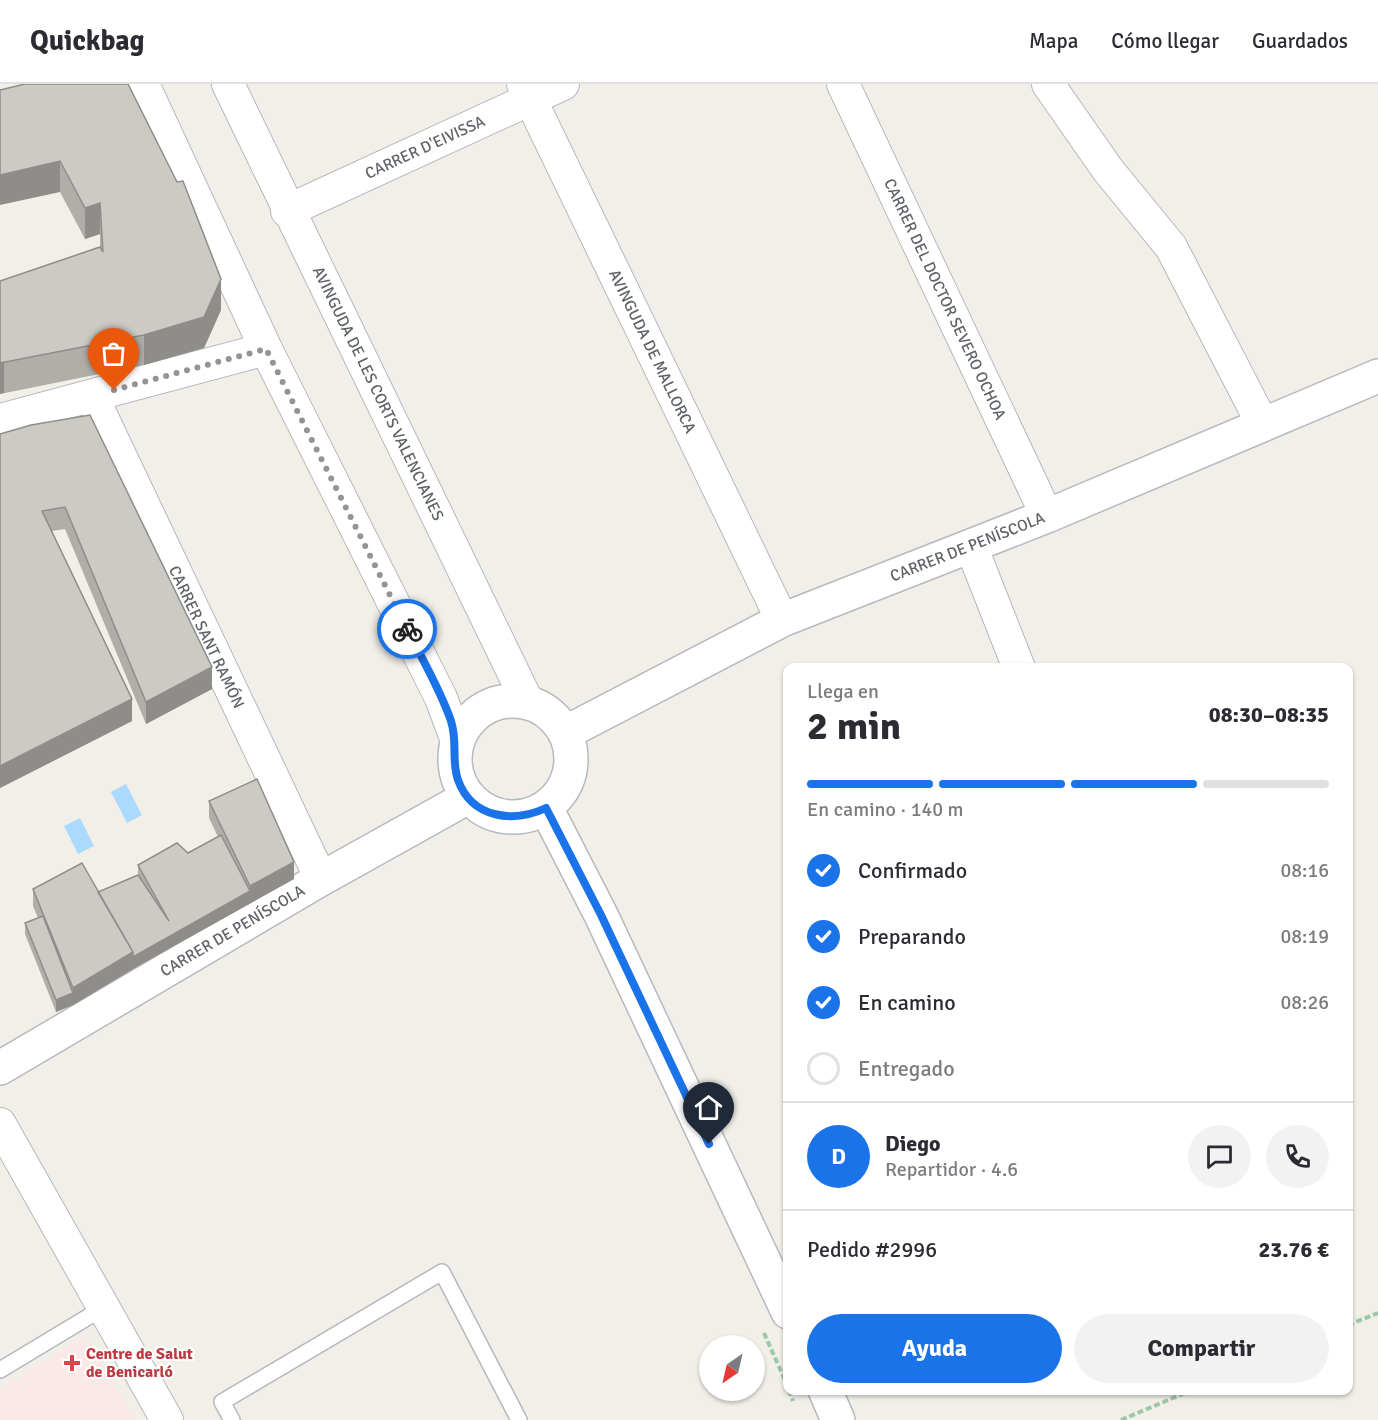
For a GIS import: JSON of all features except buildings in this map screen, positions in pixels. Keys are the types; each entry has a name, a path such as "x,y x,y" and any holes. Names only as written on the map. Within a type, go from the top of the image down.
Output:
{"street":[{"path":"143,84 266,349 441,698 457,741"},
{"name":"AVINGUDA DE LES CORTS VALENCIANES","path":"228,84 287,211 528,703"},
{"name":"CARRER D'EIVISSA","path":"287,211 527,91 563,84"},
{"name":"CARRER DEL DOCTOR SEVERO OCHOA","path":"843,84 1047,516"},
{"path":"1048,84 1108,170 1171,248 1263,425"},
{"name":"AVINGUDA DE MALLORCA","path":"527,91 782,620"},
{"path":"0,420 266,349"},
{"name":"CARRER DE PENÍSCOLA","path":"565,733 782,620 1047,516 1378,376"},
{"name":"CARRER SANT RAMÓN","path":"92,396 321,879"},
{"path":"971,546 1017,663"},
{"path":"513,701 528,703 556,719 565,733 571,753 570,773 561,792 546,808 531,815 514,818 497,816 481,809 468,797 458,780 454,761 457,741 468,722 485,708 513,701"},
{"name":"CARRER DE PENÍSCOLA","path":"0,1068 321,879 468,797"},
{"path":"546,808 606,926 783,1301"},
{"path":"0,1124 167,1420"},
{"path":"827,1395 838,1420"}],"lane":[{"path":"232,1420 222,1402 442,1272 519,1420"},
{"path":"0,1370 103,1308"}],"path":[{"path":"1353,1323 1378,1313"},
{"path":"1121,1420 1180,1395"}],"shaded area":[{"name":"Centre de Salut de Benicarló","path":"86,1336 135,1420 0,1420 0,1390"}],"water":[{"path":"126,784 142,815 127,823 111,792"},
{"path":"80,818 94,846 78,854 64,826"}],"way so far":[{"path":"114,390 266,349 407,629"}],"place":[{"name":"Centre de Salut de Benicarló","path":"72,1363"}],"route":[{"path":"407,629 451,720 457,741 454,761 458,780 468,797 481,809 497,816 514,818 531,815 546,808 601,915 709,1144"}]}
